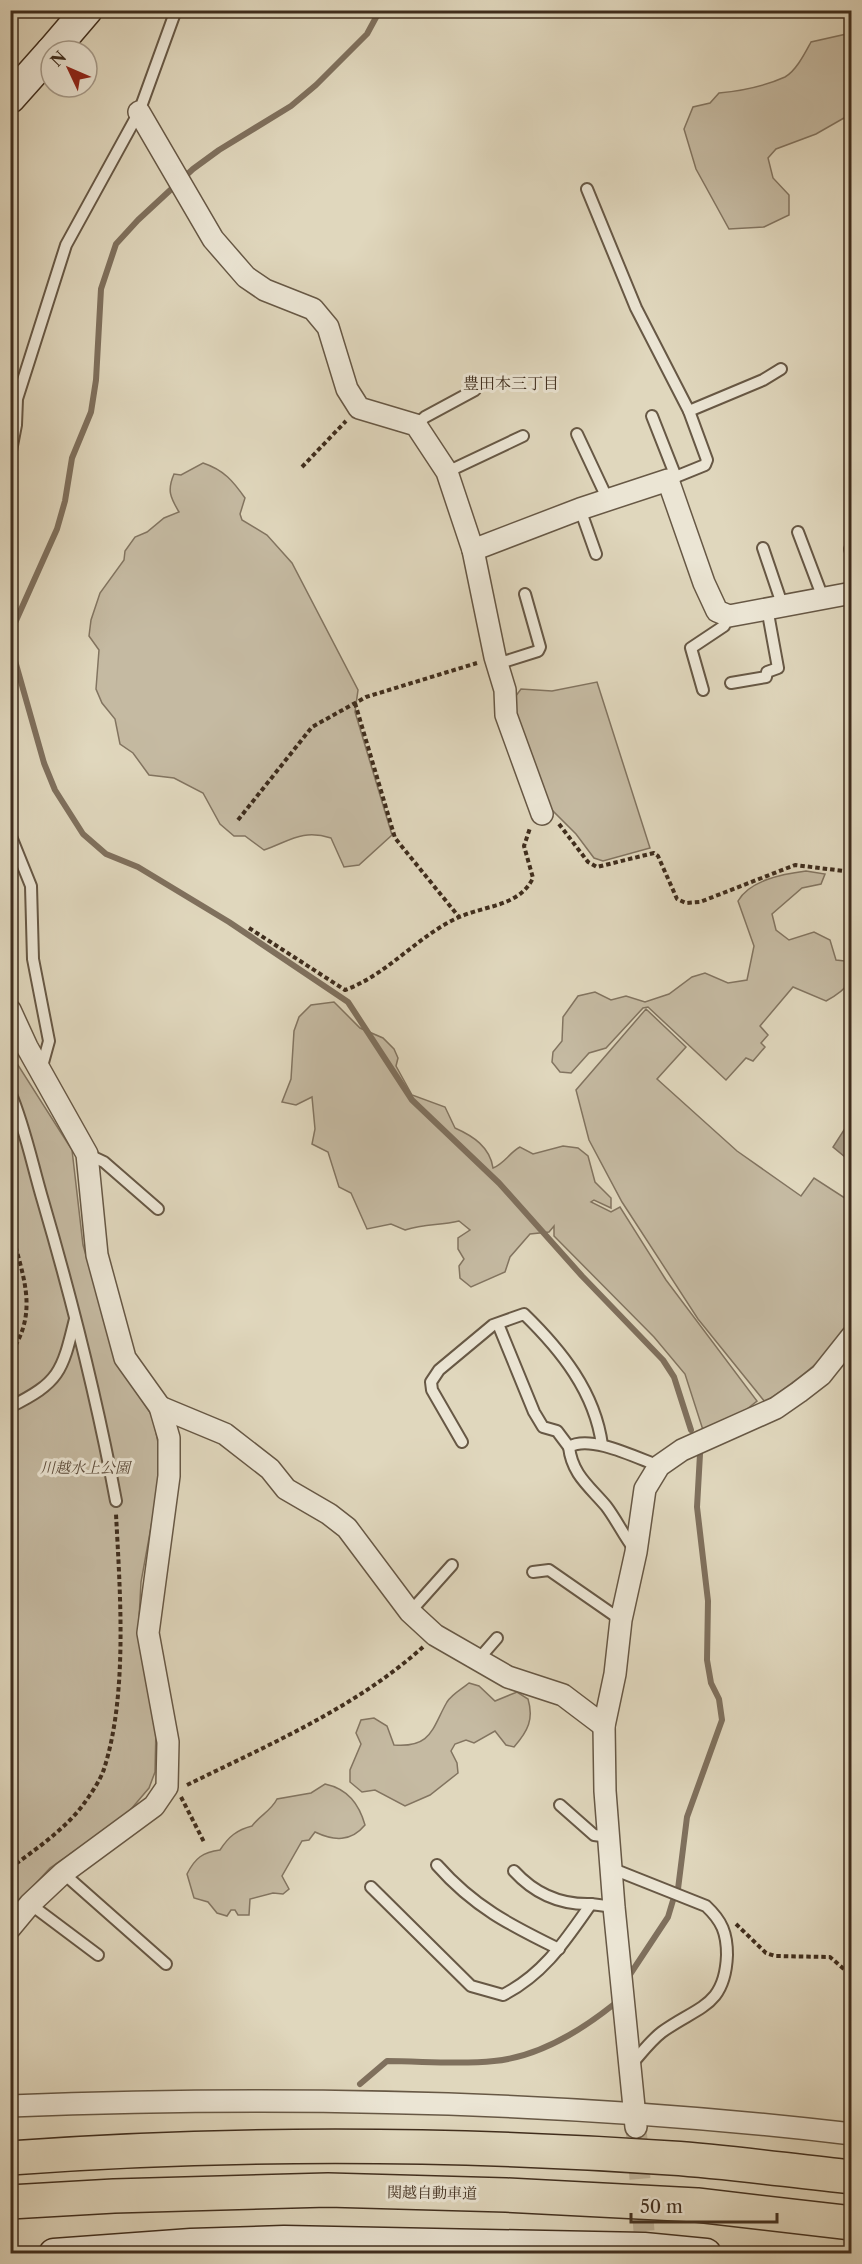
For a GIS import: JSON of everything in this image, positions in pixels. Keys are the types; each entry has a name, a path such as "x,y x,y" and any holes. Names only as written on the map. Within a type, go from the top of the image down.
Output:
{"highway":[{"path":"10,2158 113,2150 331,2145 672,2158 852,2177"},
{"name":"関越自動車道","path":"10,2202 114,2196 328,2190 458,2193 697,2205 852,2223"}],"street":[{"path":"62,39 87,10"},
{"path":"10,98 39,65"},
{"path":"139,112 213,239 240,270 265,290 313,309 328,327 347,389 359,408 416,425 447,472 473,550 496,661 505,690 506,715 542,814"},
{"path":"473,550 580,509 672,479 704,583 717,611 729,616 852,593"},
{"path":"10,1010 27,1047 42,1070 87,1154 97,1255 125,1358 160,1407 169,1438 169,1476 148,1633 168,1742 166,1787 154,1806 63,1872 30,1904 10,1928"},
{"path":"636,2120 614,1907 604,1726 615,1674 621,1620 636,1552 645,1489 659,1466 682,1450 776,1408 791,1397 820,1375 852,1336"},
{"path":"160,1407 225,1434 270,1469 286,1489 329,1514 347,1528 410,1612 435,1635 508,1677 563,1695 604,1726"},
{"path":"10,2106 284,2102 512,2106 636,2120 852,2134"},
{"path":"54,2253 284,2241 657,2246 706,2253"}],"lane":[{"path":"10,456 16,425 14,396 66,244 139,112 176,10"},
{"path":"587,189 636,308 689,411 707,460 705,465 672,479 652,416"},
{"path":"689,411 763,380 781,369"},
{"path":"416,425 425,417 475,390"},
{"path":"576,434 609,500"},
{"path":"447,472 523,436"},
{"path":"580,509 597,554"},
{"path":"798,532 822,598"},
{"path":"731,683 766,677 766,672 778,668 774,606 763,548"},
{"path":"496,661 538,651 540,647 525,594"},
{"path":"703,690 691,648 724,626 729,616"},
{"path":"10,834 31,886 33,959 49,1041 42,1070"},
{"path":"10,1092 23,1122 75,1316 102,1425 116,1501"},
{"path":"87,1154 104,1162 158,1209"},
{"path":"462,1442 432,1390 431,1382 439,1370 468,1345 498,1324 524,1314 552,1342 574,1372 589,1399 600,1426 602,1445"},
{"path":"10,1407 43,1391 57,1376 66,1356 75,1316"},
{"path":"498,1324 534,1413 543,1426 556,1431 569,1447 571,1462 580,1479 607,1508 636,1552"},
{"path":"569,1447 576,1443 602,1445 659,1466"},
{"path":"410,1612 452,1565"},
{"path":"533,1572 549,1570 621,1620"},
{"path":"477,1661 497,1638"},
{"path":"560,1805 594,1835 609,1838"},
{"path":"437,1865 458,1888 497,1918 559,1949"},
{"path":"613,1869 697,1900 719,1917 724,1927 727,1945 725,1978 717,1995 703,2009 662,2032 630,2066"},
{"path":"514,1871 536,1889 567,1905 591,1904 614,1907"},
{"path":"63,1872 166,1964"},
{"path":"371,1887 471,1986 503,1995 527,1983 559,1949 591,1904"},
{"path":"30,1904 98,1955"}],"path":[{"path":"302,467 359,408"},
{"path":"238,820 312,728 366,698 496,661"},
{"path":"355,704 395,838 459,917"},
{"path":"249,928 345,990 382,970 459,917 507,902 529,886 533,878 524,846 528,830 542,814 558,823 588,862 597,867 654,853 658,856 677,899 686,903 700,902 795,865 852,872"},
{"path":"10,1225 27,1293 28,1316 18,1344 10,1354"},
{"path":"10,1868 42,1844 82,1806 104,1771 118,1692 120,1601 116,1501"},
{"path":"204,1842 178,1790 307,1726 375,1685 435,1635"},
{"path":"719,1917 734,1923 766,1953 783,1957 830,1957 852,1976"}],"green space":[{"path":"851,33 851,114 816,134 776,149 768,158 773,178 789,195 789,215 764,227 729,229 696,169 684,129 693,107 710,103 719,93 752,88 785,77 796,66 811,42"},
{"path":"203,463 217,469 232,481 245,498 240,514 242,520 267,535 292,563 358,690 355,712 392,835 359,865 344,867 331,838 304,835 264,850 245,836 234,836 220,824 203,793 174,778 149,775 133,753 120,744 115,719 102,703 96,689 99,650 89,636 91,620 100,593 124,560 125,551 135,537 147,532 164,518 179,512 170,493 174,474 181,475"},
{"path":"597,682 650,848 603,861 594,858 576,834 550,808 516,723 515,697 521,689 552,691"},
{"path":"806,871 825,874 821,884 802,888 772,914 776,930 789,940 814,932 830,940 836,960 845,961 851,956 850,978 845,988 826,1001 793,987 760,1026 768,1035 761,1043 765,1047 753,1061 746,1058 726,1080 648,1007 643,1008 606,1048 589,1053 571,1073 560,1072 552,1062 553,1052 562,1041 563,1017 578,996 595,992 611,1000 626,996 645,1002 669,994 692,977 705,973 728,983 747,980 754,946 738,901 750,888 768,879"},
{"path":"334,1002 360,1028 383,1038 394,1049 398,1058 396,1066 412,1095 445,1107 455,1128 480,1143 484,1148 493,1168 520,1147 533,1154 563,1146 578,1148 588,1156 595,1182 611,1198 611,1208 594,1200 591,1202 611,1212 620,1207 666,1280 757,1401 737,1417 703,1430 685,1374 654,1337 554,1236 554,1226 549,1232 530,1234 510,1257 505,1272 471,1287 460,1278 459,1266 464,1259 458,1249 458,1238 470,1230 459,1221 405,1230 391,1224 367,1229 351,1193 339,1187 328,1152 312,1144 315,1129 312,1097 296,1105 282,1102 291,1079 294,1031 299,1017 311,1005"},
{"path":"646,1009 686,1047 657,1079 737,1151 801,1196 814,1178 851,1202 853,1281 851,1318 835,1344 814,1366 765,1402 698,1319 622,1202 589,1140 576,1090"},
{"name":"川越水上公園","path":"10,1048 16,1062 72,1150 83,1245 117,1363 153,1417 160,1453 159,1483 141,1582 139,1619 140,1644 156,1728 155,1772 149,1788 126,1815 50,1868 11,1910"},
{"path":"469,1683 479,1686 495,1701 517,1692 528,1699 530,1719 523,1736 514,1747 506,1745 495,1731 474,1743 466,1740 455,1744 451,1751 457,1763 458,1773 430,1795 405,1806 375,1790 362,1792 350,1782 350,1770 361,1744 356,1733 361,1720 374,1718 387,1726 394,1745 416,1743 424,1740 434,1728 449,1699"},
{"path":"325,1784 340,1790 356,1804 365,1825 360,1831 342,1838 329,1837 315,1832 309,1840 302,1841 282,1876 289,1889 283,1894 273,1893 250,1899 249,1915 238,1915 235,1910 231,1910 227,1916 217,1913 208,1902 194,1898 187,1874 196,1860 204,1854 220,1850 234,1834 252,1826 277,1799 311,1793"}],"shaded area":[{"path":"851,1119 851,1162 833,1147"}],"waterway":[{"path":"10,634 57,529 65,501 72,458 91,412 96,380 101,289 116,244 138,220 193,169 219,150 291,106 316,85 367,34 380,10"},
{"path":"10,643 44,763 55,790 83,834 106,854 138,867 229,922 348,1002 412,1100 499,1183 582,1276 663,1360 674,1377 691,1430"},
{"path":"678,1889 687,1817 722,1720 719,1699 711,1683 707,1660 708,1601 697,1507 700,1454"},
{"path":"627,1979 668,1917 674,1897"},
{"path":"360,2084 387,2061 454,2063 510,2059 557,2042 586,2025 613,2005"}],"tunnel":[{"path":"636,2127 644,2231"}],"district":[{"name":"豊田本三丁目","path":"511,383"}]}
